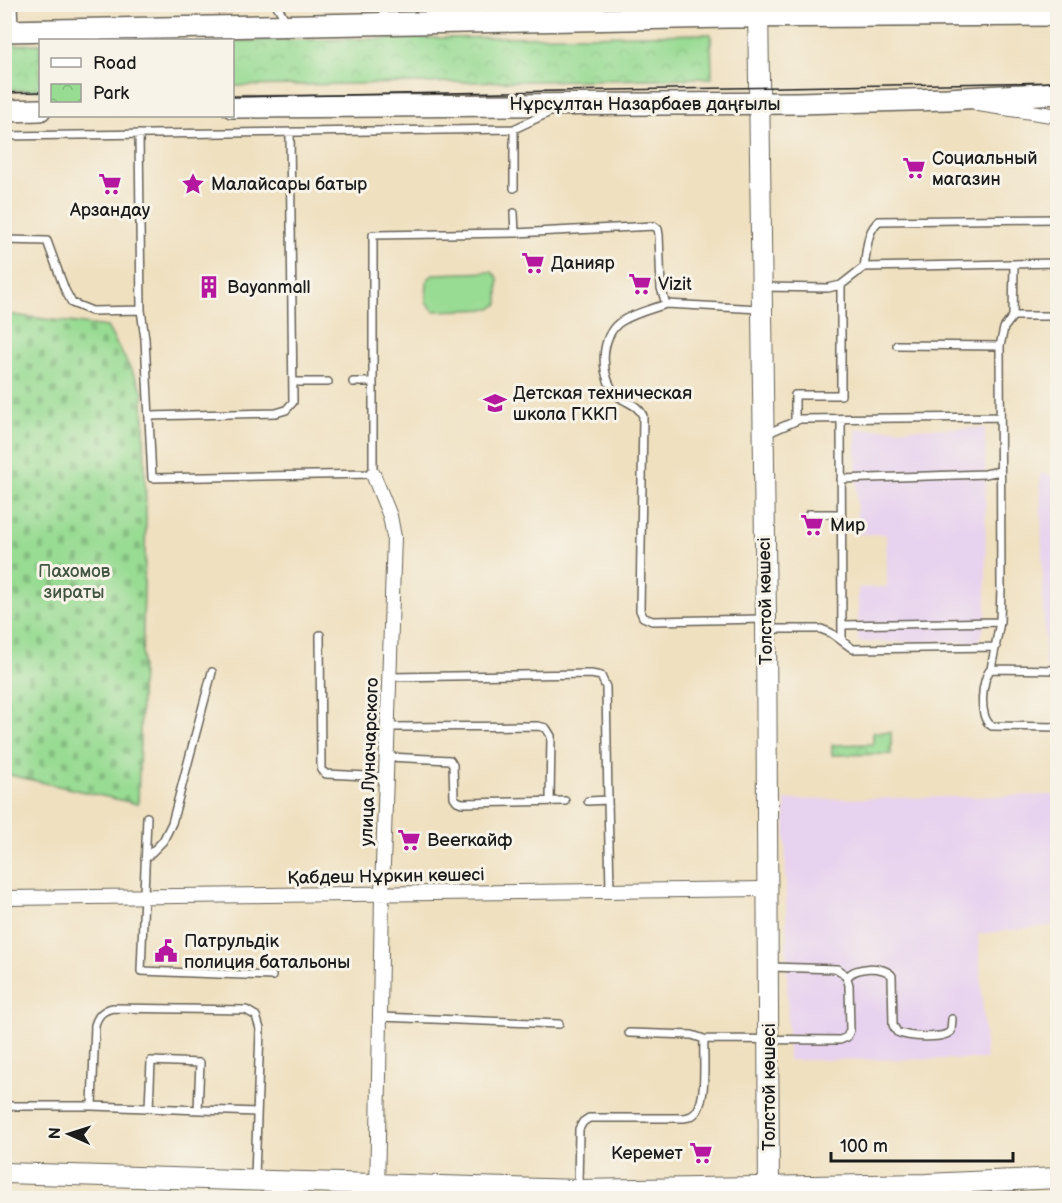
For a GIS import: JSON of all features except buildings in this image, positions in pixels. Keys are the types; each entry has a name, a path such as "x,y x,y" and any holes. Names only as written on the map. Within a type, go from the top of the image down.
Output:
{"main road":[{"path":"9,31 289,26 383,14 621,15 758,11 1007,10 1058,15"},
{"name":"Толстой көшесі","path":"758,11 760,309 766,624 769,1193"},
{"name":"Нұрсұлтан Назарбаев даңғылы","path":"234,107 570,103 759,104 947,99 1058,93"},
{"path":"4,111 39,110"},
{"path":"4,1173 255,1180 377,1191 578,1190 769,1193 927,1188 1058,1178"}],"street":[{"path":"947,99 1058,116"},
{"name":"улица Луначарского","path":"373,474 390,516 394,537 382,894 377,1191"},
{"name":"Қабдеш Нұркин көшесі","path":"4,898 767,889"}],"lane":[{"path":"9,31 13,4"},
{"path":"276,4 289,26"},
{"path":"4,136 514,129 570,103"},
{"path":"514,129 514,188"},
{"path":"149,416 276,413 286,410 294,402 290,133"},
{"path":"139,134 141,310 145,339 152,478 373,474 373,235 515,233 654,226 658,229 659,235 661,288 666,304"},
{"path":"514,213 515,233"},
{"path":"864,267 869,234 872,226 879,221 1058,219"},
{"path":"4,240 47,241 64,290 72,303 92,311 141,310"},
{"path":"760,287 828,288 841,285 864,267 1058,263"},
{"path":"1014,265 1013,316 1004,328 1000,346 1000,622 991,669 985,674 983,717 992,726 1058,727"},
{"path":"795,420 795,395 841,396 841,285"},
{"path":"760,309 666,304 621,321 612,329 607,341 604,366 609,384 617,395 637,408 643,416 639,610 643,617 652,621 766,624 820,629 854,649 996,647"},
{"path":"1013,316 1058,316"},
{"path":"897,345 1000,346"},
{"path":"353,382 373,381"},
{"path":"294,382 328,382"},
{"path":"764,435 795,420 1000,417"},
{"path":"841,420 842,640"},
{"path":"841,479 985,474 1000,471"},
{"path":"809,514 841,514"},
{"path":"842,625 1000,622"},
{"path":"320,635 321,770 326,774 387,777"},
{"path":"991,669 1058,670"},
{"path":"145,859 163,841 172,823 212,672"},
{"path":"390,676 591,674 601,676 606,687 610,890"},
{"path":"389,727 538,726 546,728 551,736 550,801"},
{"path":"388,757 450,760 453,765 454,797 462,803 565,801"},
{"path":"588,801 608,800"},
{"path":"147,817 141,972 272,976"},
{"path":"768,967 837,969 847,978"},
{"path":"629,1033 692,1035 704,1039 840,1040 847,1037 850,1030 847,978 850,972 856,969 884,970 892,976 893,1025 897,1032 904,1035 943,1036 951,1031 952,1019"},
{"path":"92,1106 95,1025 100,1014 106,1009 246,1011 256,1016 260,1029 255,1180"},
{"path":"380,1017 559,1024"},
{"path":"578,1190 579,1129 589,1118 684,1118 692,1116 698,1110 702,1097 704,1039"},
{"path":"149,1108 151,1061 200,1063 198,1110"},
{"path":"4,1106 92,1106 257,1112"}],"shaded area":[{"path":"985,428 986,622 978,642 858,642 858,588 887,587 887,568 886,534 857,534 856,429"},
{"path":"1040,474 1057,474 1057,667 1045,667"},
{"path":"1057,795 1057,925 978,934 986,1059 788,1060 785,800"}],"green space":[{"path":"711,34 712,78 234,86 234,41"},
{"path":"39,44 39,90 5,90 5,45"},
{"path":"492,272 498,278 498,304 491,309 434,311 426,302 427,280 434,274"},
{"name":"Пахомов зираты","path":"5,314 107,327 143,391 146,517 138,804 5,774"},
{"path":"873,732 891,732 891,754 832,755 832,745 873,744"}],"tram line":[{"path":"234,97 1058,82"},
{"path":"4,93 39,92"}],"place":[{"name":"Социальный магазин","path":"914,168"},
{"name":"Арзандау","path":"110,184"},
{"name":"Малайсары батыр","path":"193,184"},
{"name":"Данияр","path":"533,263"},
{"name":"Vizit","path":"640,284"},
{"name":"Bayanmall","path":"209,287"},
{"name":"Детская техническая школа ГККП","path":"495,403"},
{"name":"Мир","path":"812,525"},
{"name":"Beerкайф","path":"409,840"},
{"name":"Патрульдік полиция батальоны","path":"166,951"},
{"name":"Керемет","path":"701,1153"}]}
